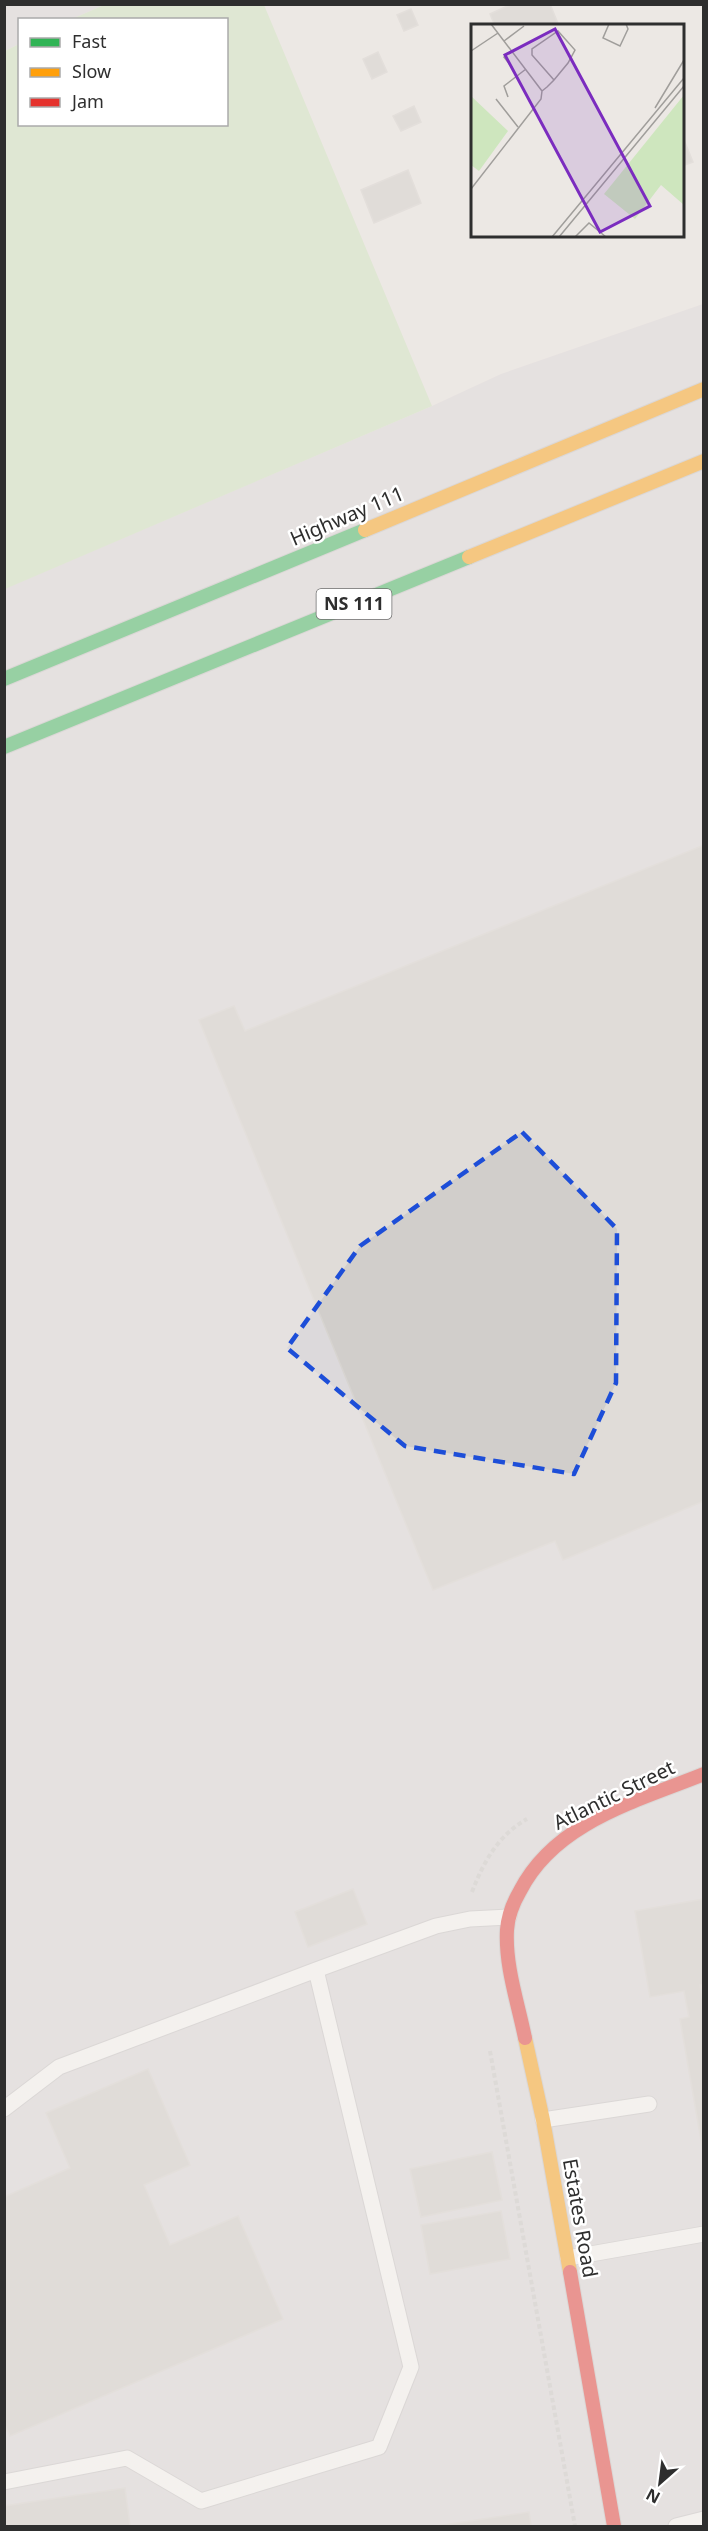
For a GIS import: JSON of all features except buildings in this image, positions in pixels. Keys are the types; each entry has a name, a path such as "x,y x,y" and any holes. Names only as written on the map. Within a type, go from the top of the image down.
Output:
{"main road":[{"name":"Highway 111","path":"4,679 704,389"},
{"name":"NS 111","path":"4,747 704,461"},
{"path":"84,631 160,600 319,548"},
{"name":"Atlantic Street","path":"509,1917 536,1863 558,1842 628,1806 704,1774"},
{"name":"Estates Road","path":"509,1917 507,1938 509,1962 543,2120 614,2526"}],"lane":[{"path":"4,2109 59,2067 436,1926 470,1919 509,1917"},
{"path":"4,2482 127,2458 201,2501 379,2447 411,2367 316,1970"},
{"path":"543,2120 649,2104"},
{"path":"568,2258 704,2234"},
{"path":"676,2526 704,2519"}],"highlighted area":[{"path":"522,1132 617,1229 616,1383 574,1474 405,1446 287,1348 360,1246"}],"shaded area":[{"path":"5,4 104,5 74,18 18,18 18,44 5,51"},
{"path":"703,304 703,2526 5,2526 4,589 432,406 501,374"}],"green space":[{"path":"104,5 264,5 432,406 5,589 5,51 18,44 18,126 228,126 228,18 74,18"}],"traffic: fast":[{"path":"4,679 365,530"},
{"path":"4,747 469,557"}],"traffic: slow":[{"path":"365,530 704,389"},
{"path":"469,557 704,461"},
{"path":"525,2038 543,2120 570,2272"}],"traffic: jam":[{"path":"525,2038 510,1971 507,1930 515,1900 535,1867 554,1847 600,1817 704,1774"},
{"path":"570,2272 614,2526"}]}
